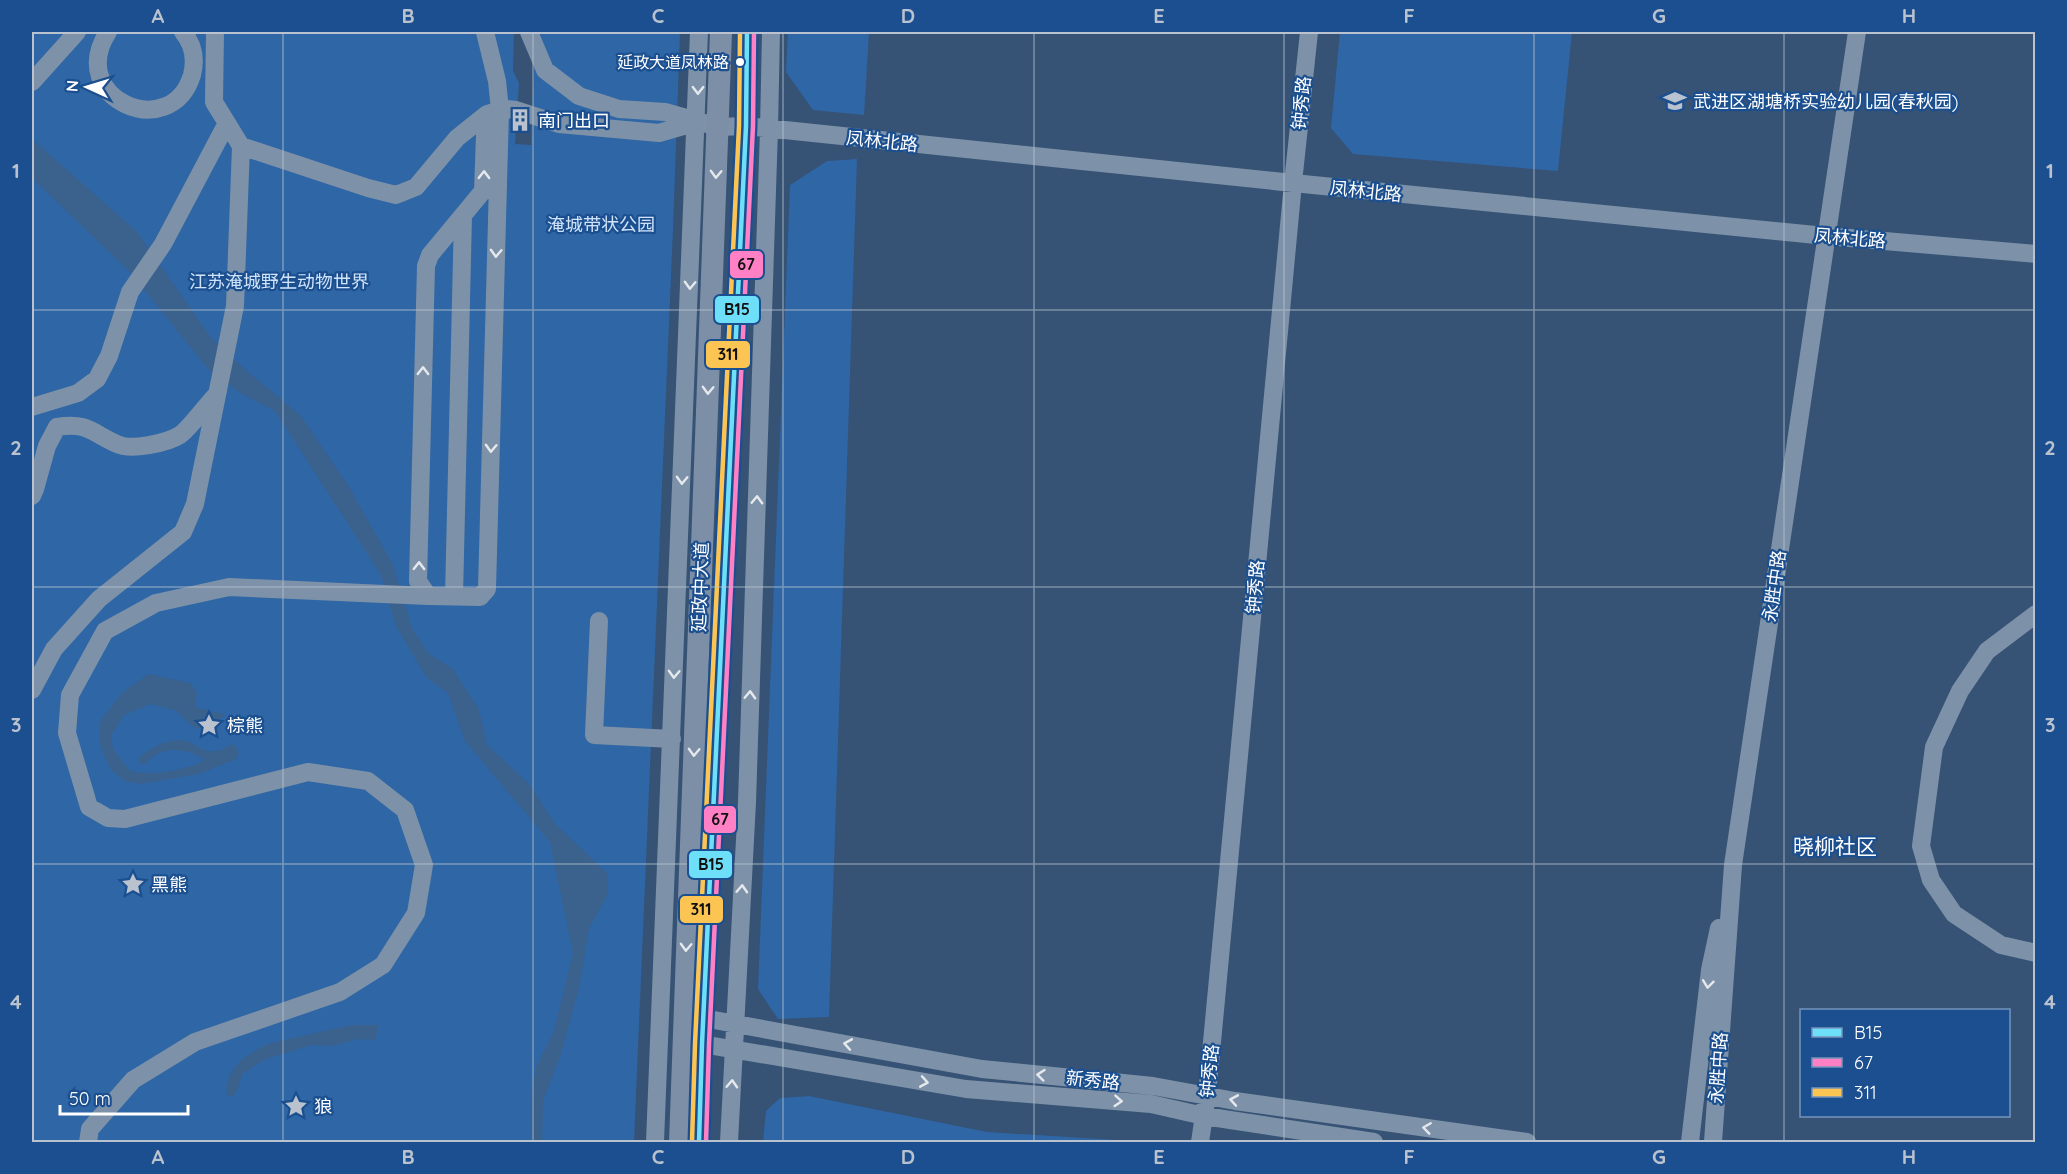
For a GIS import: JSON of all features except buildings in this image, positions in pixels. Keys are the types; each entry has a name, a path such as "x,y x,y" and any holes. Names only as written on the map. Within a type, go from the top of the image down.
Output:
{"main road":[{"name":"延政中大道","path":"693,1018 708,125 721,32"},
{"name":"延政中大道","path":"680,1143 692,1044 746,126 747,32"},
{"name":"延政中大道","path":"692,1044 699,1143"}],"street":[{"path":"32,82 77,32"},
{"path":"100,34 97,63 100,79 109,93 121,104 136,110 153,110 168,105 183,92 189,83 194,68 193,52 183,32"},
{"path":"32,690 54,649 99,599 183,532 195,504 235,306 241,146 214,102 215,32"},
{"path":"88,1143 90,1129 133,1080 195,1042 340,992 383,965 416,914 424,865 405,810 368,781 308,772 125,819 108,818 89,807 67,733 70,695 105,631 156,603 229,587 480,597 487,589 500,110 497,81 485,32"},
{"path":"529,32 545,70 579,96 620,109 665,112 708,125"},
{"path":"655,1143 672,738 708,125 699,32"},
{"path":"729,1143 747,790 771,32"},
{"name":"钟秀路","path":"1200,1143 1207,1095 1309,32"},
{"name":"永胜中路","path":"1713,1143 1733,865 1857,32"},
{"path":"183,92 196,100 214,102"},
{"path":"428,596 418,580 426,266 430,255 483,191 485,135 500,110"},
{"path":"241,146 396,195 416,187 457,138 487,114 500,110 516,110 559,124 659,133 708,125"},
{"path":"32,407 78,393 97,379 109,356 130,292 163,244 227,123"},
{"name":"凤林北路","path":"708,125 746,126 1826,236 2036,254"},
{"path":"454,596 463,216"},
{"path":"32,496 47,446 57,427 73,425 93,430 120,446 145,447 180,435 217,393"},
{"path":"99,599 105,631"},
{"path":"2036,614 1987,651 1960,690 1934,747 1927,789 1922,846 1931,880 1954,915 2001,945 2036,953"},
{"path":"599,621 594,735 672,738"},
{"path":"1690,1143 1710,970 1733,865"},
{"name":"新秀路","path":"661,1010 693,1018 982,1069 1153,1086 1235,1101 1527,1143"},
{"name":"新秀路","path":"660,1036 692,1044 734,1049 966,1089 1151,1104 1204,1116 1374,1143"}],"green space":[{"name":"江苏淹城野生动物世界","path":"32,32 514,32 513,71 519,83 515,144 531,145 535,32 680,32 634,1142 32,1142"},
{"path":"788,32 869,32 864,115 813,110 786,72"},
{"path":"1340,32 1572,32 1558,171 1353,154 1331,128"},
{"path":"857,159 829,1017 778,1019 758,989 790,185 827,161"},
{"path":"809,1096 987,1132 1147,1142 763,1142 766,1111 780,1098"}],"shaded area":[{"path":"32,139 137,232 212,339 300,415 349,487 393,565 412,628 429,654 453,669 479,710 487,745 530,785 555,824 608,874 608,894 589,928 579,988 561,1054 543,1101 542,1142 531,1142 531,1099 536,1067 554,1031 573,953 550,842 465,741 448,693 427,678 396,626 381,575 275,411 239,392 209,370 129,271 32,178"},
{"path":"149,674 190,683 197,692 195,707 226,715 201,729 192,726 177,711 151,704 124,715 111,736 113,749 130,771 169,772 205,760 190,752 174,750 158,754 145,764 140,764 139,758 148,751 176,740 185,740 204,750 211,751 221,750 234,744 239,752 236,759 199,774 140,784 125,781 110,769 99,742 101,720 123,692"},
{"path":"352,1025 379,1025 375,1040 358,1039 332,1046 312,1045 266,1059 243,1073 237,1091 232,1097 227,1095 227,1085 234,1069 254,1051 271,1043"}],"transit line":[{"name":"311","path":"692,1142 739,126 740,32"},
{"name":"B15","path":"699,1142 746,126 747,32"},
{"name":"67","path":"706,1142 753,126 754,32"}],"place":[{"name":"延政大道凤林路","path":"740,62"},
{"name":"武进区湖塘桥实验幼儿园(春秋园)","path":"1675,101"},
{"name":"南门出口","path":"520,120"},
{"name":"棕熊","path":"209,725"},
{"name":"黑熊","path":"133,884"},
{"name":"狼","path":"296,1106"}],"district":[{"name":"晓柳社区","path":"1835,846"}],"park label":[{"name":"淹城带状公园","path":"601,224"}]}
